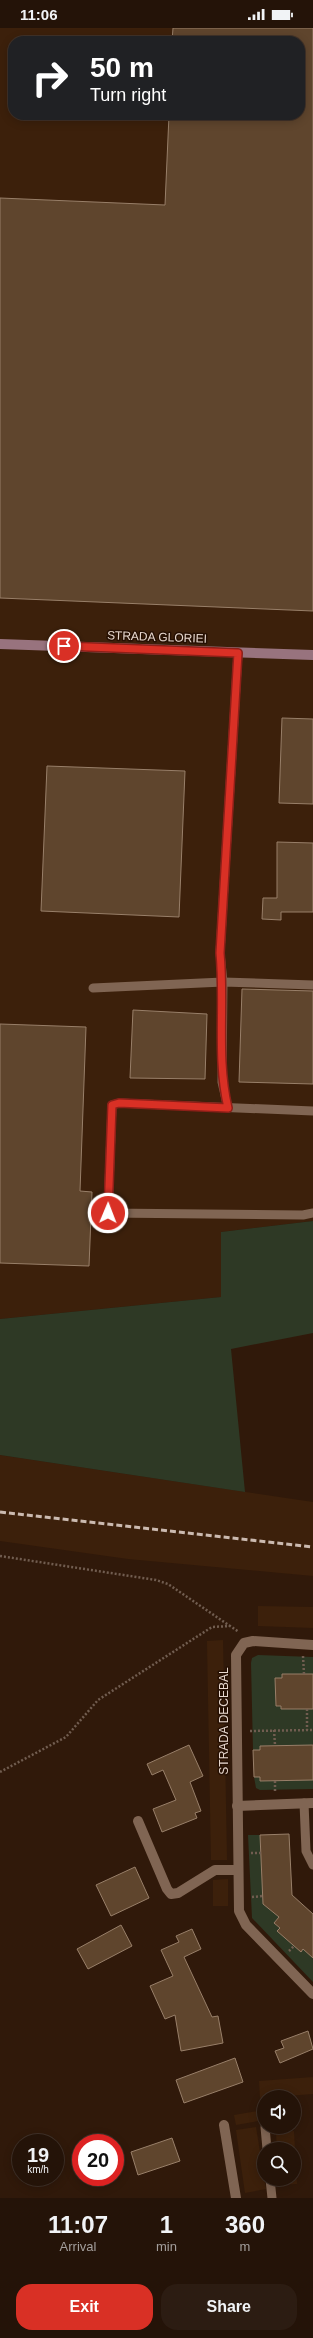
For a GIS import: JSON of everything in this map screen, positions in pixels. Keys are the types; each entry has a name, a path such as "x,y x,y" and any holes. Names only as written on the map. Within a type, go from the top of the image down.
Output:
{"main road":[{"name":"STRADA GLORIEI","path":"0,644 313,655"}],"street":[{"path":"253,1641 308,1645"},
{"name":"STRADA DECEBAL","path":"253,1641 244,1643 236,1656 239,1911 241,1918 313,1994"},
{"path":"237,1806 309,1803"},
{"path":"138,1821 167,1890 171,1894 178,1893 215,1870 238,1870"},
{"path":"224,2125 236,2198"}],"lane":[{"path":"228,1108 222,1082 223,982 220,953 238,653"},
{"path":"93,988 223,982 313,985"},
{"path":"313,1111 119,1103 112,1105 108,1213 303,1215 313,1213"},
{"path":"309,1803 306,1851 313,1865"},
{"path":"271,2186 272,2198"}],"path":[{"path":"0,1556 156,1580 168,1584 253,1641"},
{"path":"0,1772 66,1737 98,1700 212,1627 230,1626"},
{"path":"304,1674 308,1645"},
{"path":"307,1709 307,1730"},
{"path":"274,1730 275,1745"},
{"path":"237,1731 313,1730"}],"shaded area":[{"path":"0,28 313,28 313,1221 221,1232 221,1297 0,1319"},
{"path":"0,1455 313,1502 313,1576 128,1559 0,1541"},
{"path":"258,1606 313,1607 313,1628 258,1626"},
{"path":"223,1640 227,1860 211,1860 207,1641"},
{"path":"228,1879 228,1906 213,1906 213,1880"},
{"path":"313,2077 313,2094 301,2095 301,2090 260,2090 259,2081"},
{"path":"257,2111 257,2121 236,2125 234,2115"},
{"path":"256,2127 258,2142 257,2142 257,2186 266,2186 266,2189 245,2193 236,2130"},
{"path":"276,2134 294,2134 295,2142 277,2142"}],"green space":[{"path":"313,1221 313,1333 231,1349 245,1492 0,1455 0,1319 221,1297 221,1232"},
{"path":"258,1655 313,1657 313,1674 282,1674 282,1678 275,1678 276,1706 281,1706 281,1709 313,1709 313,1744 311,1745 311,1748 295,1748 295,1745 261,1746 260,1750 253,1750 251,1663 252,1658"},
{"path":"296,1776 313,1780 313,1789 260,1790 256,1788 254,1777 260,1777 261,1781 296,1781"},
{"path":"248,1835 260,1835 263,1904 279,1917 274,1923 280,1928 277,1931 301,1952 303,1949 313,1958 313,1982 252,1918"}],"building":[{"path":"173,28 313,28 313,611 0,598 0,198 165,205 169,120 305,120 305,36 172,36"},
{"path":"282,718 313,719 313,804 279,803"},
{"path":"47,766 185,771 179,917 41,911"},
{"path":"277,842 313,843 313,912 281,912 281,920 262,919 263,898 277,898"},
{"path":"242,989 313,991 313,1084 239,1082"},
{"path":"133,1010 207,1014 205,1079 130,1078"},
{"path":"0,1024 86,1027 80,1191 92,1192 89,1266 0,1263"},
{"path":"282,1674 313,1674 313,1709 281,1709 281,1706 276,1706 275,1678 282,1678"},
{"path":"189,1745 203,1776 190,1782 201,1811 195,1813 197,1818 162,1832 153,1809 176,1800 163,1770 152,1775 147,1764"},
{"path":"313,1745 313,1780 260,1781 260,1777 254,1777 253,1750 260,1750 260,1746"},
{"path":"289,1834 292,1895 313,1914 313,1958 303,1949 301,1952 277,1931 280,1928 274,1923 279,1917 263,1904 260,1835"},
{"path":"135,1867 149,1898 111,1916 96,1885"},
{"path":"121,1925 132,1946 88,1969 77,1949"},
{"path":"192,1929 201,1949 184,1957 212,2017 218,2016 223,2043 181,2051 175,2015 165,2019 150,1986 173,1976 161,1950 179,1942 176,1936"},
{"path":"308,2031 313,2049 280,2063 275,2051 284,2048 281,2041"},
{"path":"235,2058 243,2082 184,2103 176,2080"},
{"path":"172,2138 180,2161 138,2175 131,2152"}],"railway":[{"path":"0,1512 313,1547"}],"route":[{"path":"64,646 238,653 220,953 223,982 222,1082 228,1108 119,1103 112,1105 110,1112 108,1213"}]}
